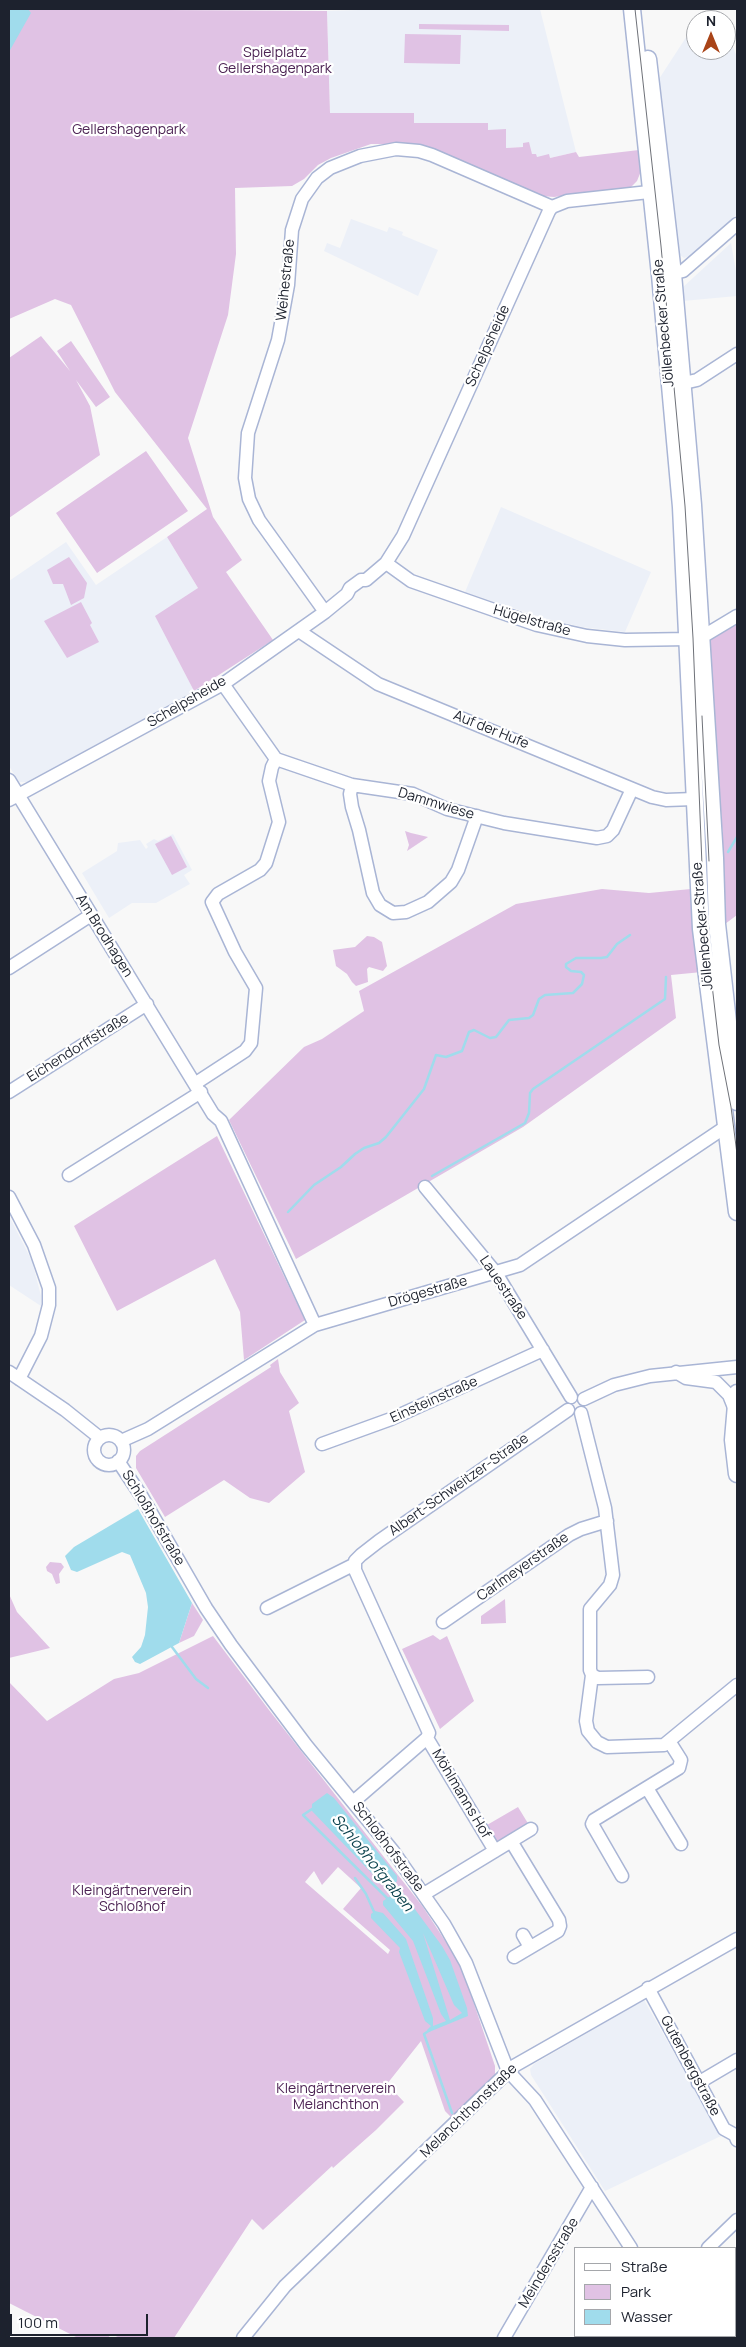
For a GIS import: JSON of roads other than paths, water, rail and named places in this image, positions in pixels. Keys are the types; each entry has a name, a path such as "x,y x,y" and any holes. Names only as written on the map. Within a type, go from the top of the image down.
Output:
{"main road":[{"name":"Jöllenbecker Straße","path":"632,9 657,191 666,275 715,858 717,924 737,1102"},
{"name":"Jöllenbecker Straße","path":"643,9 657,191"},
{"name":"Jöllenbecker Straße","path":"695,637 694,799 701,929 737,1212"},
{"path":"737,1393 733,1440 737,1474"}],"street":[{"name":"Weihestraße","path":"325,612 259,520 249,500 245,478 245,454 249,430 278,340 288,285 292,230 302,199 317,178 330,168 360,156 396,149 420,151 432,155 552,207"},
{"path":"552,207 574,200 657,191"},
{"name":"Schelpsheide","path":"13,798 222,684 299,631 347,594 354,594 365,585 366,580 386,563 404,536 538,232 552,207"},
{"path":"666,275 687,268 737,224"},
{"path":"676,385 697,380 737,354"},
{"name":"Hügelstraße","path":"386,563 410,580 553,629 610,639 695,637"},
{"path":"695,637 737,616"},
{"name":"Auf der Hufe","path":"299,631 378,684 659,799 694,799"},
{"path":"69,1175 198,1088 246,1052 251,1043 256,988 212,902 218,894 260,870 266,863 280,822 270,780 272,767 276,759 222,684"},
{"name":"Dammwiese","path":"276,759 352,785 413,794 447,809 510,824 593,838 602,837 613,830 632,789"},
{"name":"Am Brodhagen","path":"9,780 13,798 91,915 225,1130 315,1325"},
{"path":"352,785 350,794 352,807 371,885 380,905 393,913 406,912 428,902 451,882 459,869 477,816"},
{"path":"9,968 91,915"},
{"name":"Eichendorffstraße","path":"9,1092 147,1004"},
{"name":"Drögestraße","path":"121,1441 148,1429 315,1325 520,1265 721,1130 727,1129"},
{"name":"Lauestraße","path":"425,1187 496,1273 543,1350 577,1398"},
{"path":"9,1197 34,1245 49,1288 46,1320 41,1336 14,1375 71,1414 100,1438"},
{"name":"Einsteinstraße","path":"322,1444 408,1412 543,1350"},
{"path":"577,1398 585,1407 580,1413 574,1414 568,1410 567,1402 577,1398 629,1381 676,1372 737,1367"},
{"path":"676,1372 686,1378 716,1382 729,1395 736,1410"},
{"name":"Albert-Schweitzer-Straße","path":"267,1608 355,1564 360,1554 568,1410"},
{"path":"580,1413 607,1521 613,1575 610,1585 590,1609 589,1664 592,1675 586,1721 588,1731 596,1742 607,1747 659,1747 669,1741 737,1685"},
{"path":"109,1435 121,1441 124,1450 118,1461 107,1464 97,1458 95,1448 100,1438 109,1435"},
{"name":"Schloßhofstraße","path":"118,1461 223,1634 306,1745 393,1852 424,1894 466,1963 508,2071 535,2100 630,2247"},
{"name":"Carlmeyerstraße","path":"443,1622 568,1535 607,1521"},
{"path":"353,1802 427,1738 429,1730 355,1570 355,1564"},
{"path":"592,1675 598,1678 648,1676"},
{"name":"Möhlmanns Hof","path":"427,1738 495,1850"},
{"path":"622,1876 592,1824 594,1820 681,1766 681,1760 669,1741"},
{"path":"647,1788 681,1844"},
{"name":"Möhlmanns Hof","path":"424,1894 532,1829"},
{"name":"Möhlmanns Hof","path":"511,1841 560,1923 558,1932 514,1957"},
{"path":"523,1935 530,1947"},
{"name":"Melanchthonstraße","path":"243,2338 285,2286 508,2071 529,2056 737,1939"},
{"name":"Gutenbergstraße","path":"648,1988 724,2129 734,2135 737,2140"},
{"path":"698,2082 737,2060"},
{"name":"Meindersstraße","path":"504,2338 592,2187"},
{"path":"709,2247 737,2220"}],"water":[{"path":"9,9 28,9 31,13 9,52"},
{"path":"138,1509 192,1603 179,1643 140,1664 135,1662 132,1657 141,1647 145,1635 148,1607 146,1593 130,1555 122,1552 77,1572 71,1570 65,1556 74,1547"},
{"path":"327,1793 334,1798 397,1876 397,1881 392,1887 387,1888 381,1883 312,1811 312,1804"},
{"path":"398,1891 403,1893 450,1960 468,2016 429,2032 427,2030 431,2026 425,2021 399,1952 400,1948 371,1918 371,1914 375,1911 383,1913 406,1939 433,2018 433,2026 446,2021 441,2014 413,1941 383,1905 383,1901","holes":["423,1933 454,2005 462,2013 450,2020"]}],"waterway":[{"path":"728,852 737,837"},
{"path":"288,1212 314,1185 341,1167 355,1154 364,1148 379,1143 386,1137 424,1089 436,1055 446,1057 462,1051 469,1032 474,1030 490,1038 496,1037 509,1020 529,1018 533,1015 539,999 545,995 573,993 582,984 584,975 581,972 571,971 566,967 566,964 576,958 607,957 617,944 630,935"},
{"path":"432,1176 525,1123 529,1113 530,1093 533,1089 665,999 666,977"},
{"name":"Schloßhofgraben","path":"172,1647 196,1679 208,1688"},
{"name":"Schloßhofgraben","path":"315,1807 303,1815 388,1899"},
{"name":"Schloßhofgraben","path":"355,1878 366,1894 375,1914"},
{"name":"Schloßhofgraben","path":"390,1884 397,1894"},
{"path":"430,2030 424,2034 452,2113"}],"tram line":[{"path":"635,9 661,246 685,506 693,638 704,916 719,1045 731,1107 737,1154"},
{"path":"702,716 709,861"}],"park label":[{"name":"Spielplatz Gellershagenpark","path":"275,62"},
{"name":"Gellershagenpark","path":"129,130"},
{"name":"Kleingärtnerverein Schloßhof","path":"132,1899"},
{"name":"Kleingärtnerverein Melanchthon","path":"336,2098"}]}
